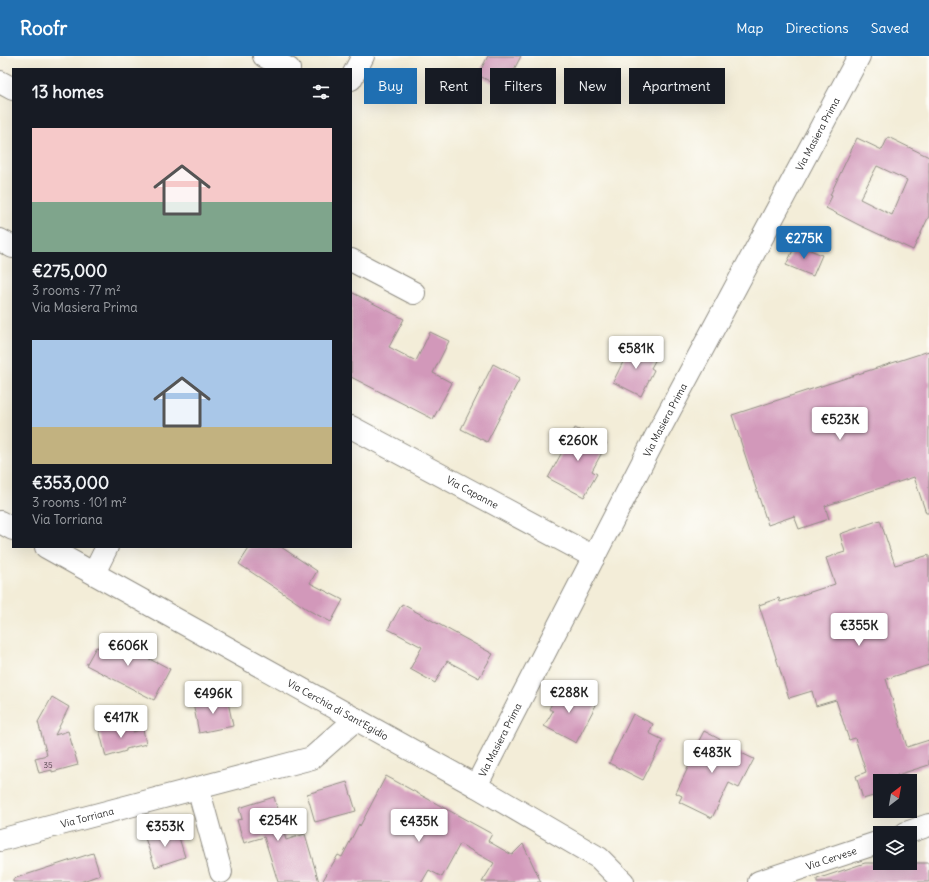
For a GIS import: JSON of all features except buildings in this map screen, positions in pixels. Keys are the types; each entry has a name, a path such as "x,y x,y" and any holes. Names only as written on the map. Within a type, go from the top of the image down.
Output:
{"street":[{"path":"264,56 287,68"},
{"path":"352,78 363,56"},
{"name":"Via Masiera Prima","path":"476,786 659,431 859,56"},
{"path":"0,82 12,88"},
{"path":"0,240 12,246"},
{"path":"352,261 414,293"},
{"name":"Via Capanne","path":"352,428 594,557"},
{"path":"0,522 12,528"},
{"name":"Via Cerchia di Sant'Egidio","path":"48,548 476,786 599,858 623,882"},
{"path":"94,573 106,548"},
{"name":"Via Torriana","path":"0,840 312,758 356,719"},
{"path":"198,788 221,872"},
{"path":"917,829 929,825"},
{"name":"Via Cervese","path":"759,882 873,844"}]}
